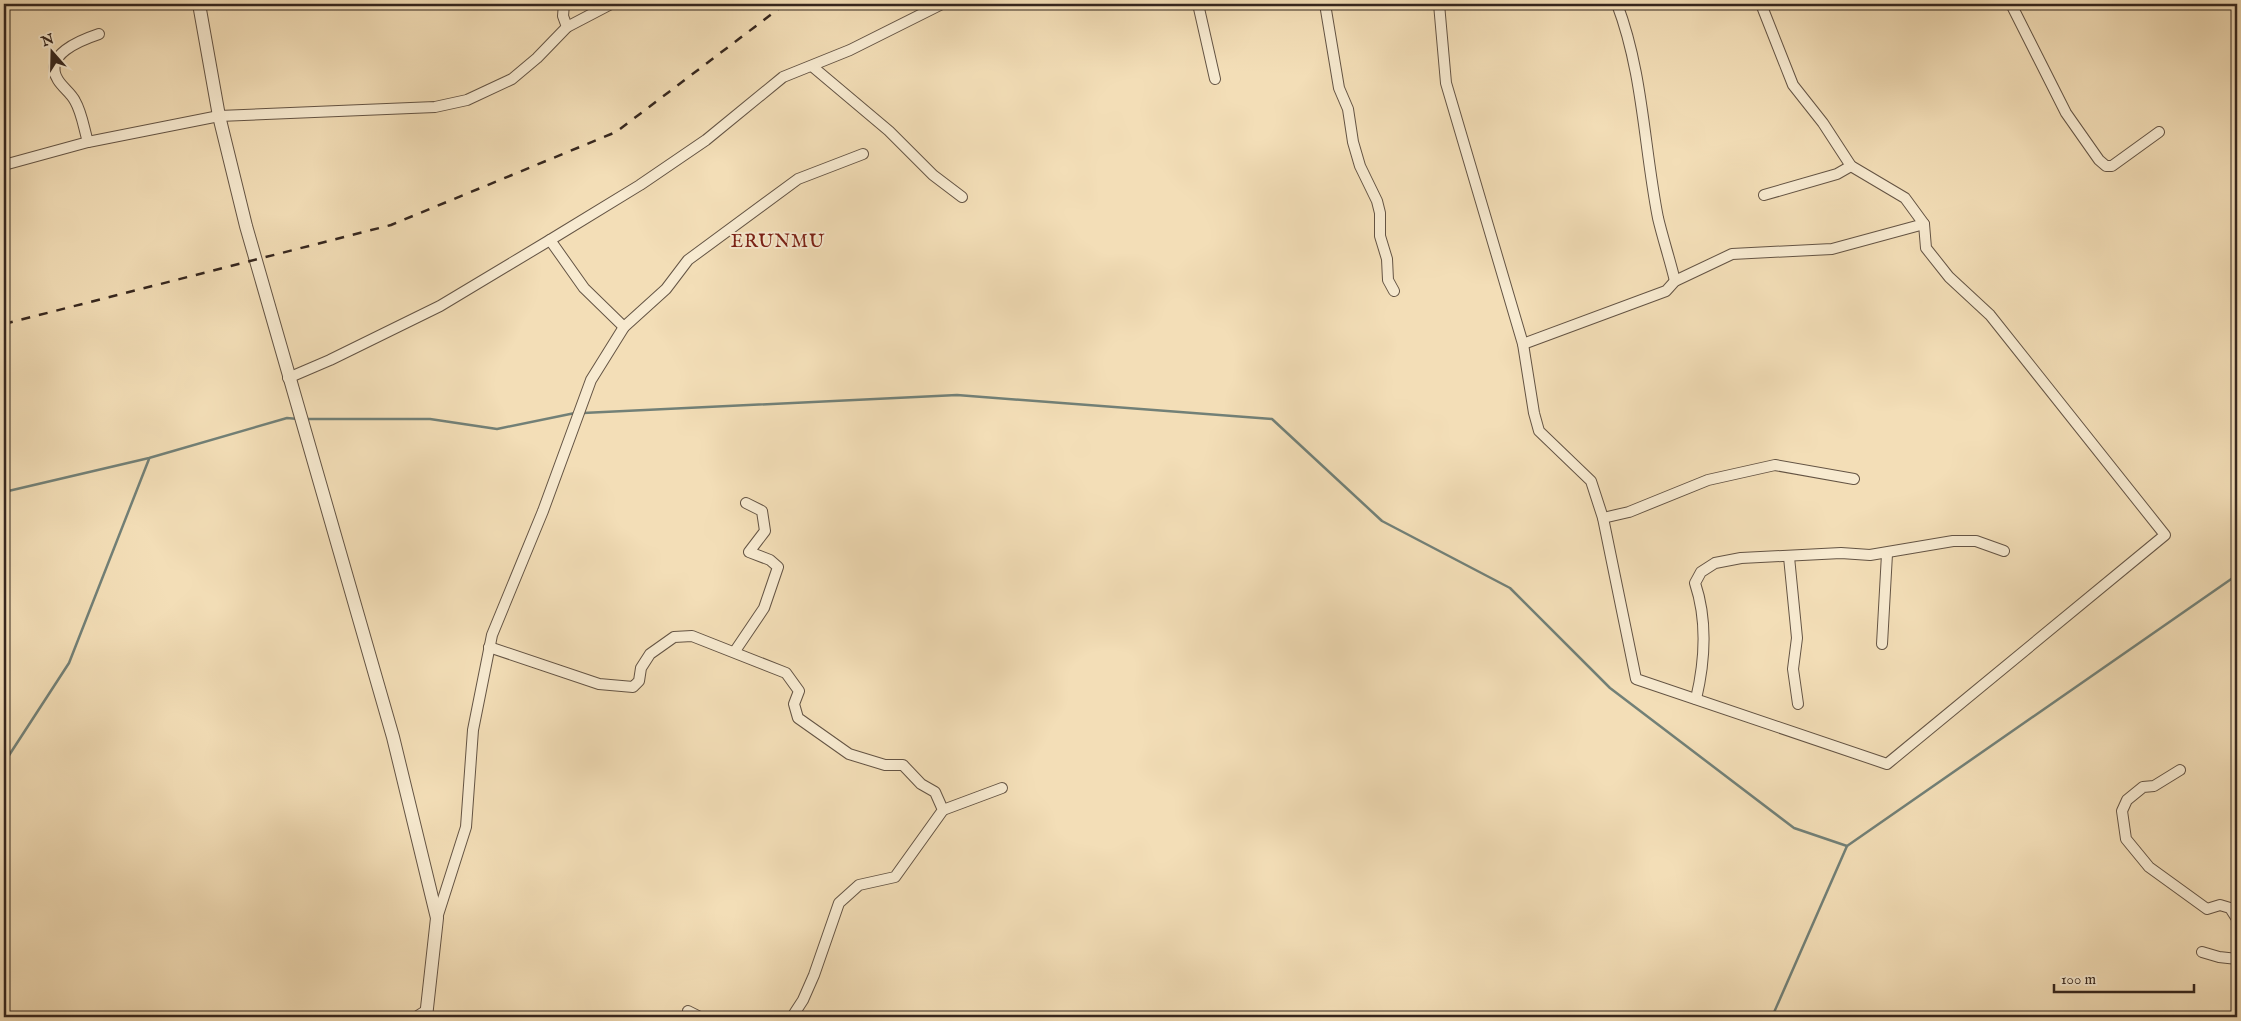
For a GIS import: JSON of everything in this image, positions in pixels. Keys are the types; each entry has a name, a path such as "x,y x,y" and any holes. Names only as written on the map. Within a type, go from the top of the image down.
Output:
{"street":[{"path":"199,4 219,116 246,226 288,378 393,737 437,918"},
{"path":"564,4 563,16 567,27"},
{"path":"4,165 88,142 219,116 435,107 467,100 512,79 538,58 567,27 611,4"},
{"path":"288,378 330,360 440,306 550,240 640,185 706,140 783,78 813,67 942,4"},
{"path":"1198,4 1215,79"},
{"path":"1326,4 1339,88 1348,109 1353,142 1360,166 1378,201 1380,236 1387,259 1388,280 1394,291"},
{"path":"1439,4 1446,83 1523,344 1534,413 1539,431 1591,481 1603,518 1636,679 1887,764 2165,535 1990,315 1949,277 1926,248 1924,224 1905,198 1851,166 1823,122 1793,85 1762,4"},
{"path":"1617,4 1623,20 1643,112 1658,218 1675,281"},
{"path":"2011,4 2066,112 2099,160 2106,166 2112,166 2159,132"},
{"path":"88,142 75,101 58,80 53,70 55,61 65,50 99,34"},
{"path":"813,67 889,131 933,175 962,198"},
{"path":"416,1017 426,1014 437,918 466,827 473,730 492,635 543,510 590,380 624,327 666,289 688,260 798,179 863,154"},
{"path":"1764,195 1837,174 1851,166"},
{"path":"1523,344 1666,290 1675,281 1732,254 1832,248 1924,224"},
{"path":"550,240 584,288 624,327"},
{"path":"1603,518 1629,512 1708,480 1774,465 1854,479"},
{"path":"736,651 764,608 778,567 770,560 749,552 765,532 762,511 746,503"},
{"path":"1696,699 1705,649 1700,596 1695,583 1701,572 1715,563 1741,558 1789,557 1841,552 1870,555 1887,554 1953,541 1976,541 2004,551"},
{"path":"1882,644 1887,554"},
{"path":"1789,557 1797,638 1793,669 1798,704"},
{"path":"489,647 599,684 633,687 639,681 641,668 650,654 674,637 692,636 736,651 786,673 800,691 794,704 798,718 818,734 849,754 886,765 903,765 921,784 935,792 943,810"},
{"path":"2180,770 2154,786 2143,787 2126,800 2122,811 2126,839 2149,867 2207,909 2220,906 2230,908 2237,918"},
{"path":"792,1017 804,1000 839,903 859,885 895,877 943,810 1002,788"},
{"path":"2202,952 2219,958 2237,960"},
{"path":"688,1011 700,1017"}],"waterway":[{"path":"583,413 957,395 1272,419 1382,521 1510,588 1610,688 1794,828 1847,846"},
{"path":"306,419 430,419 497,429 575,413"},
{"path":"4,492 149,458 287,418 298,419"},
{"path":"4,763 69,663 149,459"},
{"path":"1772,1017 1847,846 2237,575"}],"railway":[{"path":"4,324 391,225 616,132 785,4"}],"district":[{"name":"ERUNMU","path":"778,242"}]}
